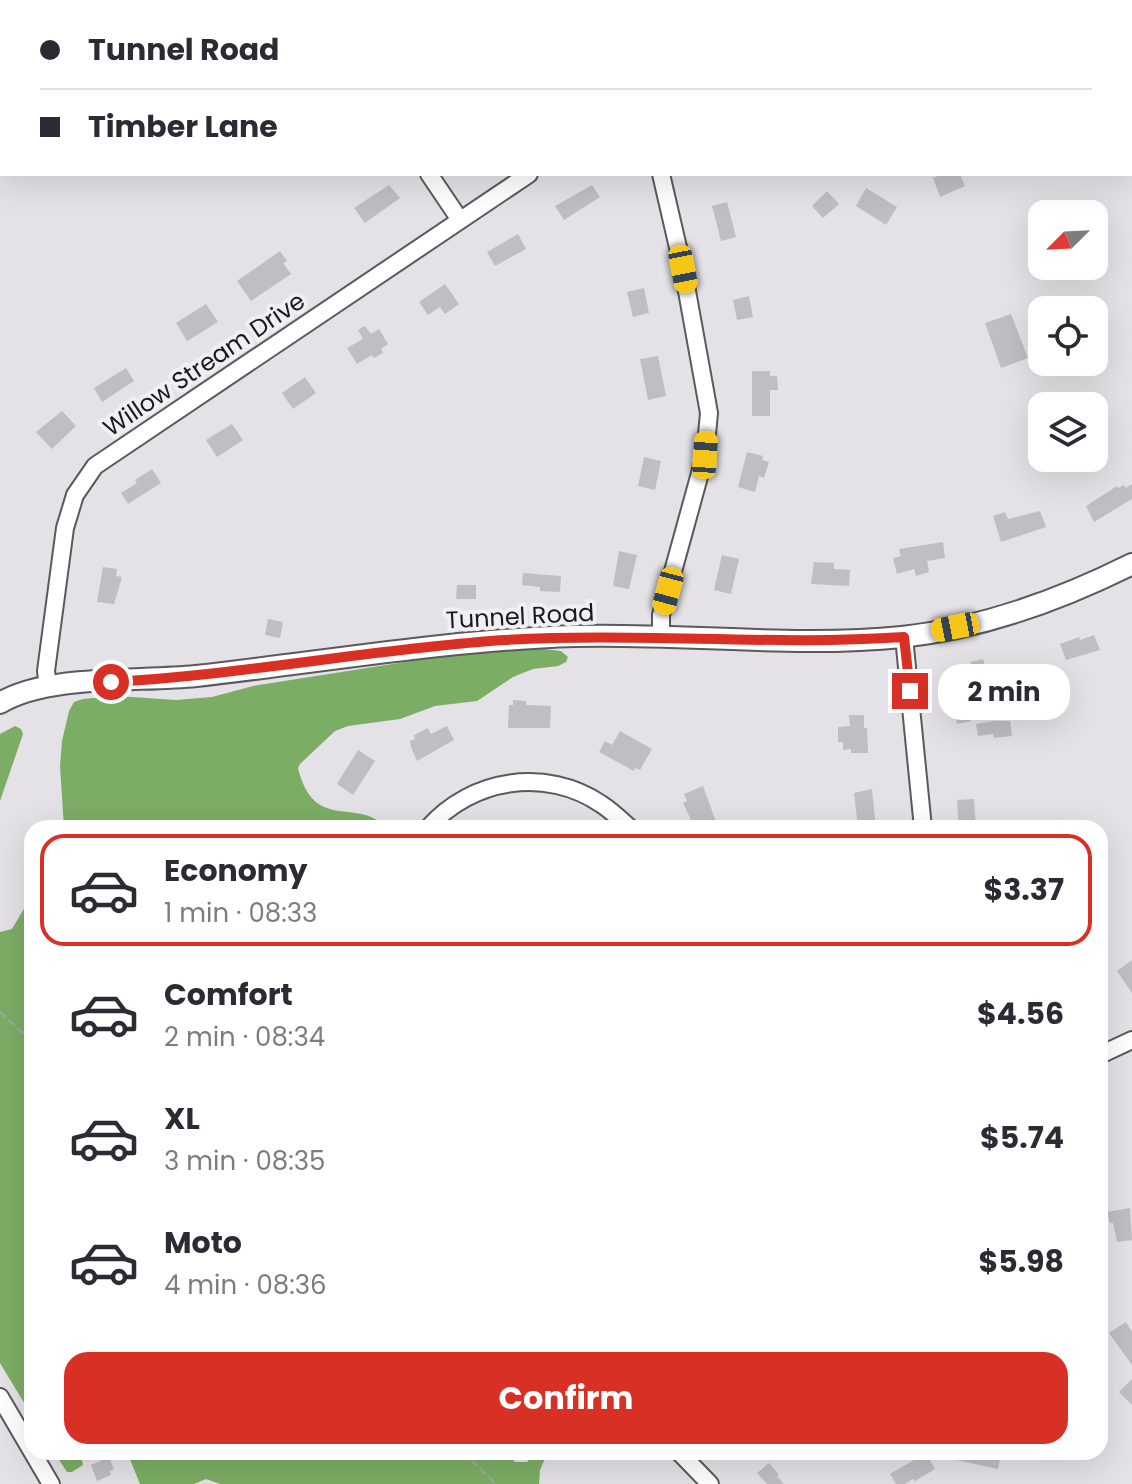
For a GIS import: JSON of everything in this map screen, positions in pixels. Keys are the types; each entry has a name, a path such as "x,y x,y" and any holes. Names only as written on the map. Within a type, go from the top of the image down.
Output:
{"main road":[{"name":"Tunnel Road","path":"1,701 48,686 193,676 500,641 577,636 821,640 904,637 1007,615 1052,601 1132,564"}],"street":[{"path":"430,176 460,220"},
{"name":"Willow Stream Drive","path":"48,686 46,671 65,528 75,495 95,466 526,176"},
{"path":"661,176 683,269 709,413 705,455 661,615 661,638"},
{"path":"904,637 922,820"},
{"path":"435,820 468,796 506,782 540,782 568,788 601,804 620,820"},
{"path":"1108,1051 1132,1040"},
{"path":"0,1397 24,1438"},
{"path":"37,1460 51,1484"},
{"path":"687,1460 710,1484"}],"path":[{"path":"0,1012 24,1034"},
{"path":"471,1460 496,1484"}],"green space":[{"path":"535,648 561,651 568,657 558,666 533,669 513,677 477,701 435,706 400,719 348,726 335,731 300,764 298,768 305,788 315,801 326,808 363,814 377,820 63,820 60,766 62,741 74,702 117,696 176,700 212,697 253,686 437,657"},
{"path":"15,726 23,734 0,801 0,734"},
{"path":"24,909 24,1403 0,1363 0,932 12,929"},
{"path":"59,1460 82,1460 83,1465 67,1472"},
{"path":"130,1460 544,1460 539,1484 220,1484 206,1479 194,1484 140,1484"}],"building":[{"path":"961,176 965,186 940,197 933,178"},
{"path":"389,185 400,198 365,223 354,208"},
{"path":"592,185 600,197 564,220 555,206"},
{"path":"866,188 897,207 886,225 856,206"},
{"path":"827,191 839,204 823,218 812,206"},
{"path":"727,202 736,237 721,241 712,206"},
{"path":"518,234 526,249 495,266 487,252"},
{"path":"280,251 287,261 283,263 291,274 251,301 237,281"},
{"path":"445,284 459,304 445,314 440,307 428,315 419,302"},
{"path":"644,288 649,313 633,317 627,292"},
{"path":"749,296 753,317 737,320 733,300"},
{"path":"206,304 218,322 187,341 176,323"},
{"path":"1011,314 1028,358 1001,368 985,323"},
{"path":"365,326 371,334 379,329 388,344 381,349 383,353 374,358 372,355 357,364 347,348 363,339 358,330"},
{"path":"658,356 666,396 648,400 640,359"},
{"path":"126,368 134,381 102,402 94,388"},
{"path":"752,371 770,371 770,376 777,376 778,390 770,390 770,416 752,416"},
{"path":"305,377 316,393 293,409 282,393"},
{"path":"62,411 76,426 52,449 36,432"},
{"path":"232,424 243,440 217,457 206,440"},
{"path":"747,452 763,456 762,460 769,462 764,478 759,476 755,492 738,487"},
{"path":"644,457 661,461 655,490 638,486"},
{"path":"152,469 161,483 128,504 121,493"},
{"path":"1132,484 1132,499 1094,522 1086,506 1117,486 1124,485 1126,488"},
{"path":"1040,511 1046,527 1001,542 993,516 1005,512 1008,519"},
{"path":"943,542 945,558 927,561 929,572 916,576 914,569 897,574 893,558 901,556 899,549"},
{"path":"619,551 637,555 629,589 613,586"},
{"path":"722,555 739,559 731,594 714,590"},
{"path":"814,562 834,563 834,569 850,570 849,586 811,584"},
{"path":"103,567 117,569 116,576 122,577 114,604 97,602"},
{"path":"523,573 561,576 560,592 540,591 540,587 522,585"},
{"path":"457,585 476,585 476,599 456,599"},
{"path":"268,619 283,622 280,638 265,635"},
{"path":"1094,635 1100,650 1066,660 1060,644"},
{"path":"983,659 988,677 975,680 970,662"},
{"path":"967,697 971,721 957,724 952,699"},
{"path":"513,700 526,701 526,705 551,706 550,728 508,728 509,705 513,705"},
{"path":"849,715 864,715 868,753 851,753 851,749 843,750 843,742 838,742 838,727 850,726"},
{"path":"1010,721 1012,736 978,736 976,724"},
{"path":"447,726 454,740 417,761 410,741 415,739 414,735 428,728 431,734"},
{"path":"620,731 652,749 640,770 635,768 634,771 599,752 605,741 612,745"},
{"path":"358,750 375,761 353,795 337,784"},
{"path":"703,786 715,820 691,820 683,803 687,801 684,794"},
{"path":"872,789 875,820 857,820 854,793"},
{"path":"974,799 975,820 958,820 957,800"},
{"path":"1132,960 1132,993 1117,971"},
{"path":"1130,1208 1132,1240 1117,1242 1108,1212"},
{"path":"1126,1322 1132,1332 1132,1365 1109,1333"},
{"path":"1132,1379 1132,1405 1119,1392"},
{"path":"110,1460 114,1469 110,1471 111,1475 97,1481 91,1465"},
{"path":"914,1460 930,1460 935,1469 905,1484 896,1484 890,1474"},
{"path":"956,1460 1000,1460 998,1469"},
{"path":"769,1463 784,1484 767,1484 757,1473"}],"route":[{"path":"111,682 193,676 418,649 577,636 821,640 904,637 910,691"}]}
